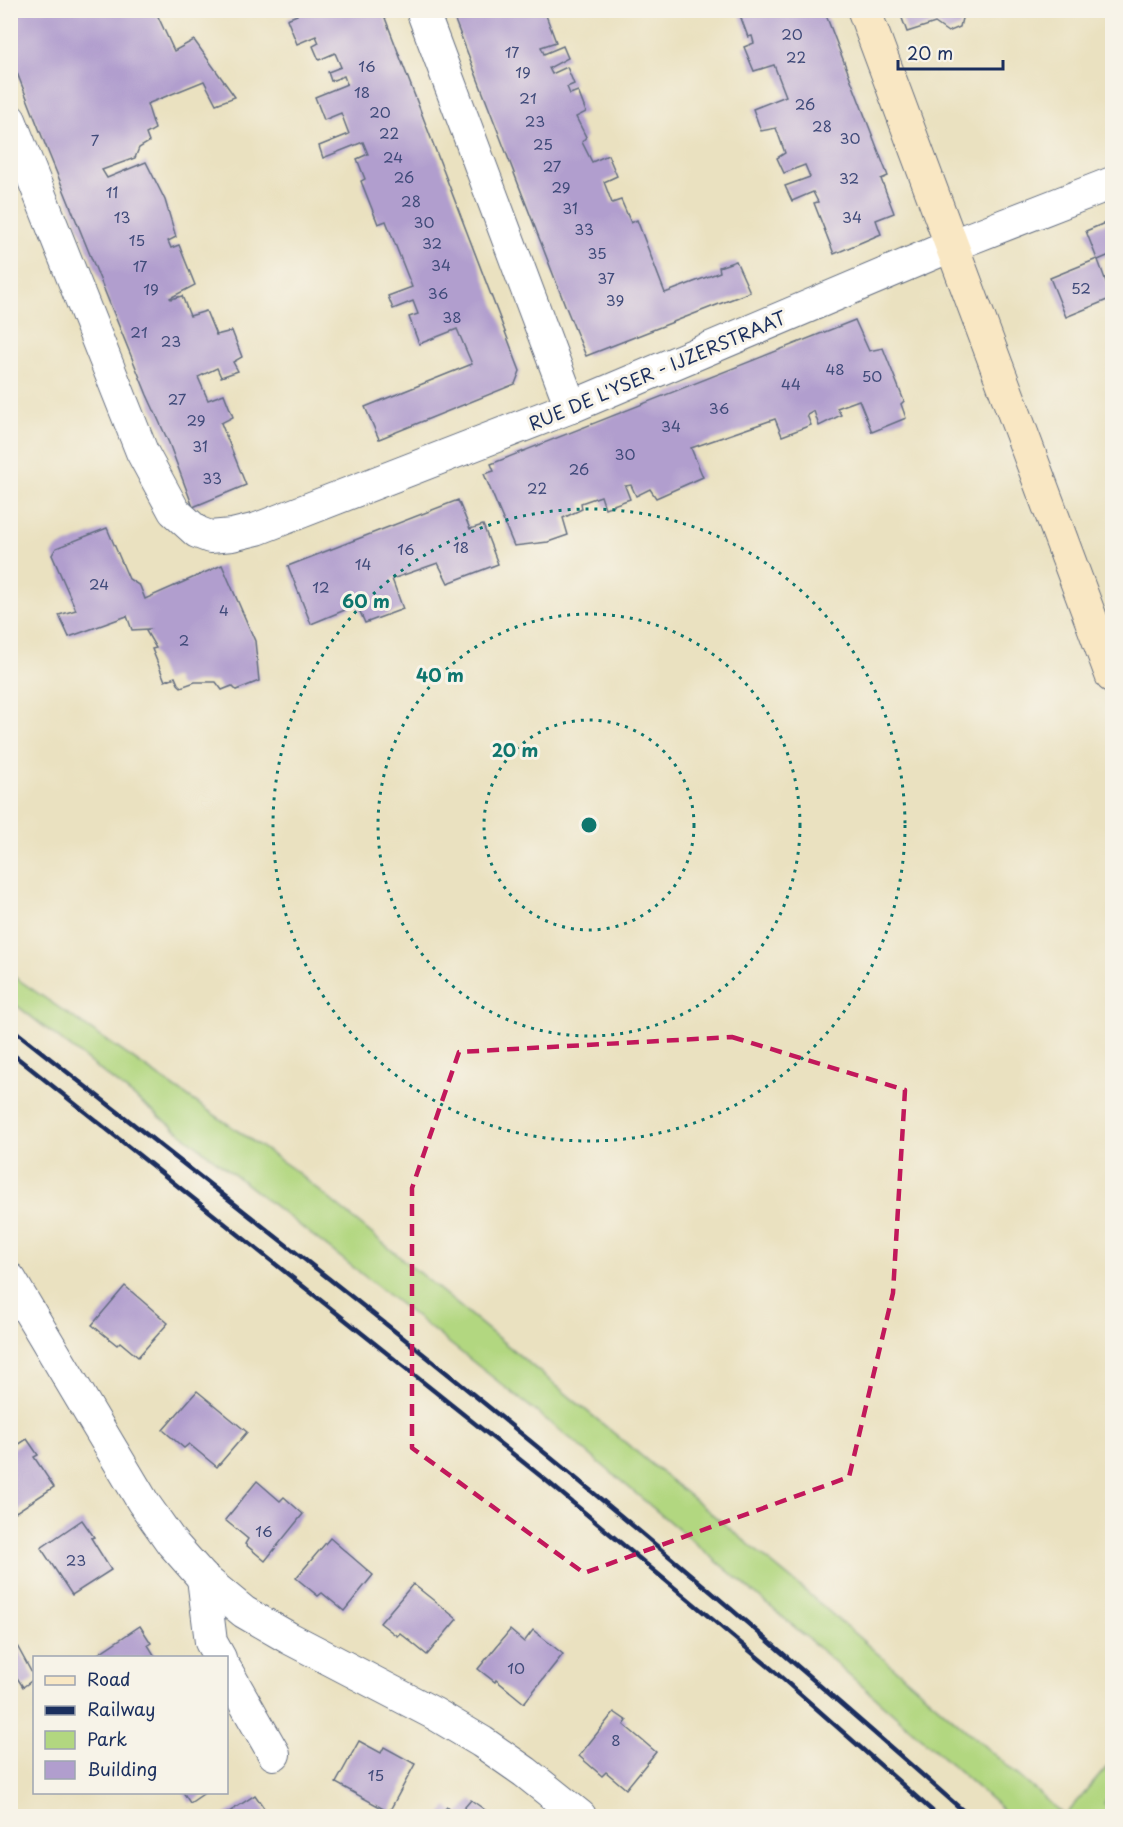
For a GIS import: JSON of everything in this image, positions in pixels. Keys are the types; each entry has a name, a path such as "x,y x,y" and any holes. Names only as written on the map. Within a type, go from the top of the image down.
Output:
{"main road":[{"path":"864,10 953,245 1038,482 1113,676"}],"street":[{"path":"422,10 571,406"},
{"name":"RUE DE L'YSER - IJZERSTRAAT","path":"10,120 142,452 174,511 197,532 210,537 257,529 571,406 953,245 1113,183"},
{"path":"10,1279 143,1502 172,1543 203,1578 244,1612 435,1714 482,1742 525,1772 579,1816"},
{"path":"203,1578 211,1642 219,1656"},
{"path":"228,1674 274,1754"}],"highlighted area":[{"path":"732,1037 905,1090 893,1293 849,1477 584,1573 412,1448 412,1188 459,1052"}],"green space":[{"path":"10,974 293,1169 803,1589 1065,1816 1010,1816 804,1635 576,1443 11,1001"},
{"path":"1112,1761 1112,1791 1104,1803 1112,1811 1112,1816 1065,1816"}],"building":[{"path":"10,10 155,10 174,51 194,40 235,97 216,104 204,81 147,104 155,129 146,134 149,142 139,148 135,158 102,170 107,178 146,162 165,200 176,237 168,241 171,248 179,245 195,285 170,298 182,296 190,316 206,311 216,335 232,331 242,357 233,362 238,371 221,377 217,368 198,377 208,400 224,394 233,417 221,423 246,485 193,507 10,55"},
{"path":"295,10 382,10 520,371 515,384 379,439 365,407 472,364 457,329 419,344 409,317 418,314 413,301 393,309 388,296 412,287 386,221 378,224 361,181 365,179 357,159 368,154 363,142 323,158 319,146 349,134 341,113 324,120 315,97 347,84 344,76 331,81 328,72 341,67 335,53 319,60 313,46 319,43 316,36 297,44 287,19 297,15"},
{"path":"451,10 544,10 556,42 541,47 544,54 563,46 568,58 549,68 552,74 567,67 574,84 567,87 570,94 578,91 586,112 576,117 586,137 582,142 592,162 608,155 617,176 604,182 612,203 621,200 631,223 637,220 665,293 720,272 719,267 736,261 750,292 586,356"},
{"path":"738,10 824,10 888,176 881,179 894,213 876,220 881,234 834,254 814,203 818,202 813,192 792,201 785,186 810,177 805,165 784,173 777,158 785,153 776,128 761,131 753,109 786,96 774,65 754,71 744,47 754,43 752,36 748,37"},
{"path":"899,10 964,10 960,27 948,32 935,23 907,32"},
{"path":"1112,220 1112,254 1098,260 1112,298 1066,317 1050,278 1097,259 1086,231"},
{"path":"855,320 869,351 883,348 904,401 901,404 906,418 872,432 859,400 837,408 841,415 819,426 814,411 807,415 811,425 782,436 775,419 691,448 703,477 656,498 650,489 636,496 631,485 625,486 630,499 605,508 601,496 581,503 582,509 563,518 568,535 548,542 514,546 484,474 494,471 491,464"},
{"path":"458,500 470,529 483,525 498,564 448,583 438,563 392,579 403,609 365,623 357,605 311,624 288,566"},
{"path":"107,528 129,579 140,586 145,599 222,565 255,641 259,681 236,690 232,686 222,690 216,682 195,682 181,687 175,677 165,681 152,649 156,648 146,631 149,629 132,630 127,616 69,637 59,615 76,610 52,555 56,548"},
{"path":"125,1286 168,1323 138,1357 120,1342 117,1345 92,1325"},
{"path":"197,1391 247,1432 217,1467 189,1444 184,1448 163,1430"},
{"path":"27,1439 38,1455 34,1457 54,1487 16,1512 10,1504 10,1450"},
{"path":"257,1481 280,1501 284,1497 303,1514 265,1561 245,1544 248,1539 225,1520"},
{"path":"82,1520 94,1537 91,1538 111,1570 72,1595 41,1548"},
{"path":"330,1538 373,1575 344,1611 322,1593 318,1596 296,1578"},
{"path":"413,1584 457,1619 427,1655 400,1633 397,1636 380,1623"},
{"path":"140,1626 151,1643 148,1645 155,1656 100,1656 98,1654"},
{"path":"510,1630 524,1642 533,1630 563,1654 524,1703 496,1680 495,1682 478,1669"},
{"path":"10,1633 33,1675 33,1680 23,1687 10,1667"},
{"path":"614,1712 627,1721 624,1725 656,1752 626,1789 606,1772 602,1776 579,1756"},
{"path":"359,1741 381,1753 384,1747 415,1764 389,1812 336,1783"},
{"path":"184,1794 203,1794 190,1803"},
{"path":"255,1795 266,1811 263,1816 223,1816"},
{"path":"471,1800 488,1812 486,1816 439,1816 447,1807 458,1815"}],"railway":[{"path":"10,1027 494,1411 665,1553 969,1816"},
{"path":"10,1052 548,1482 774,1671 938,1816"}]}
